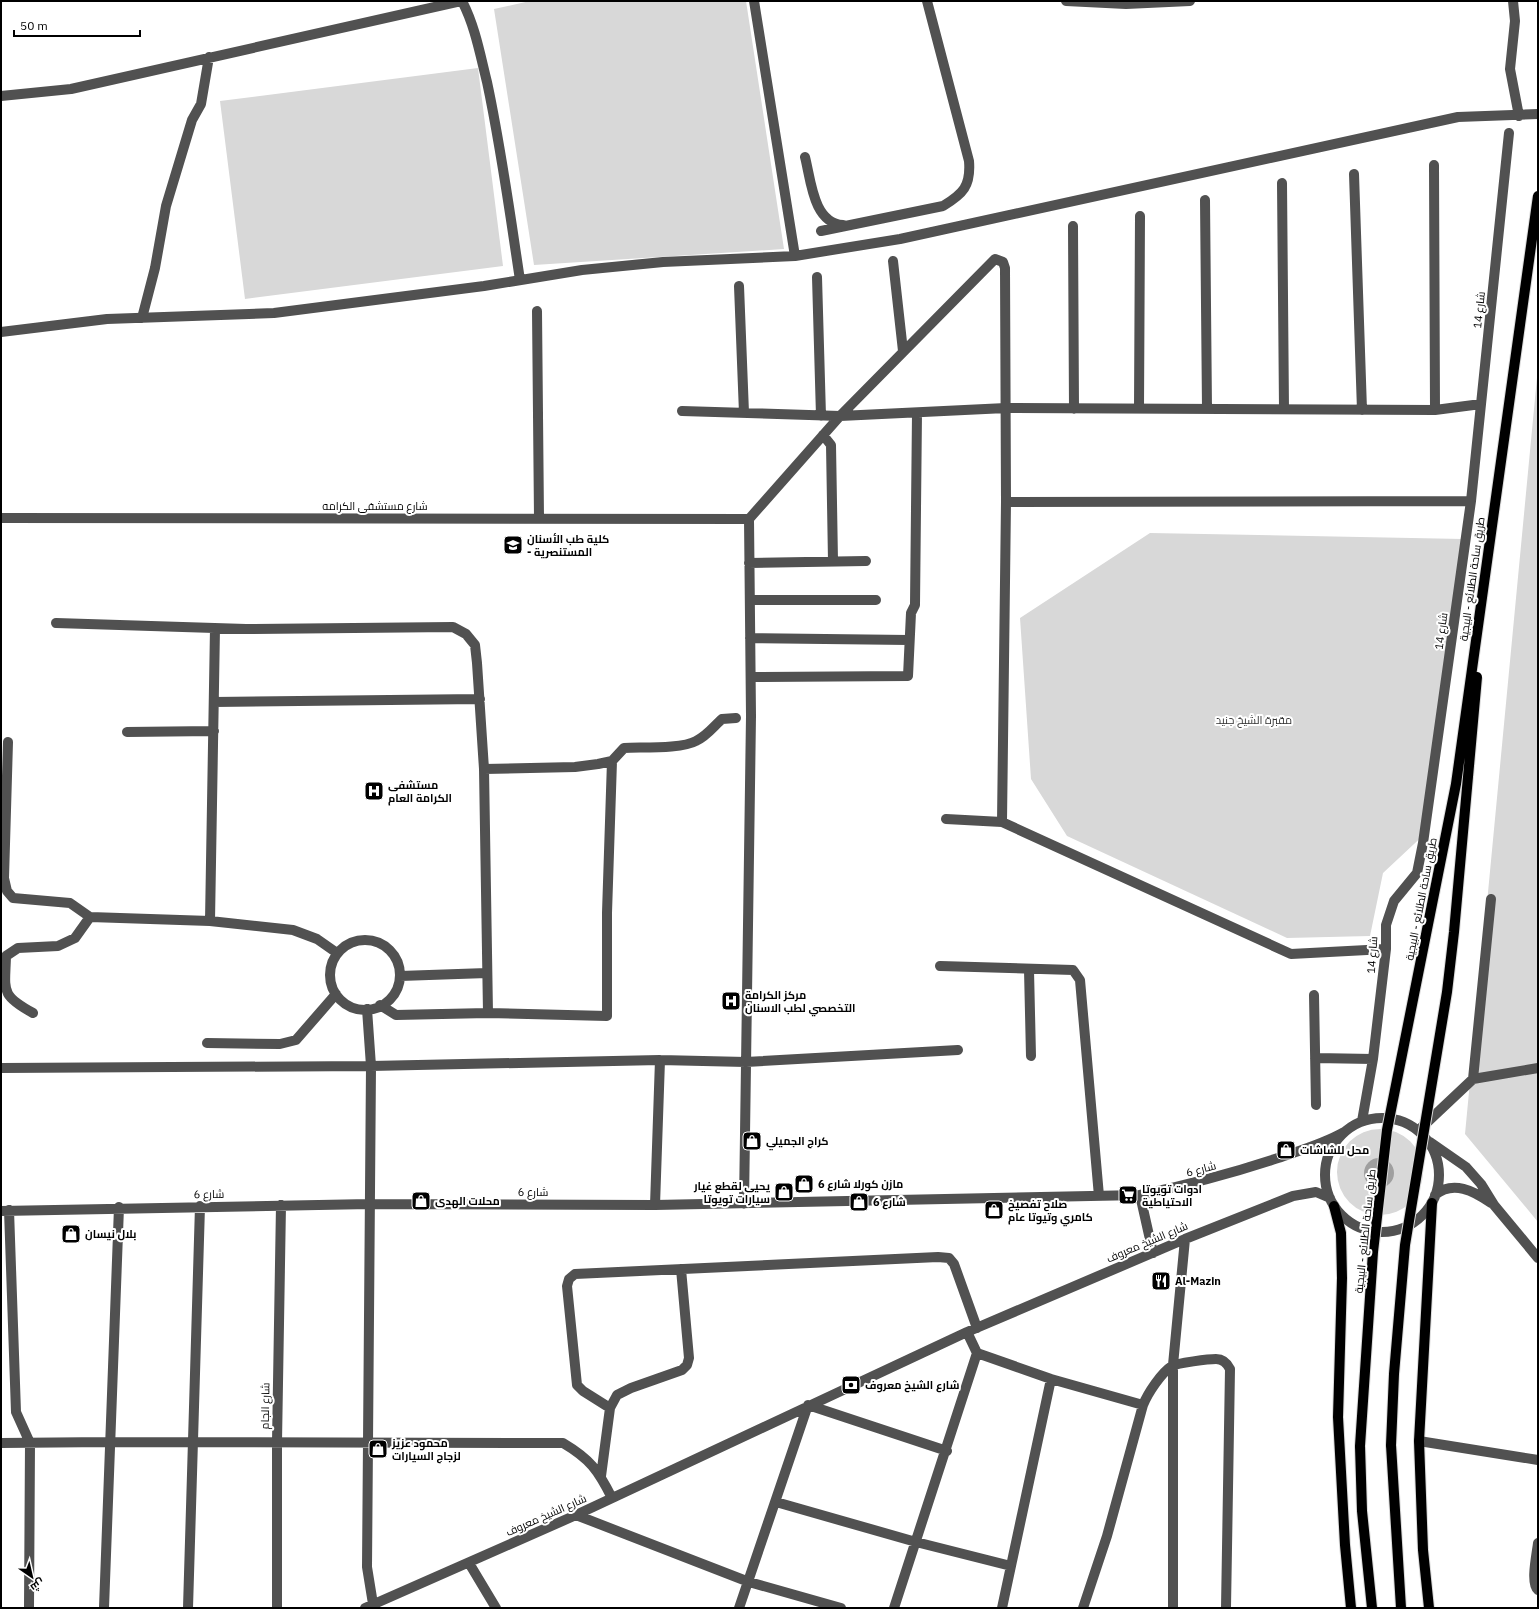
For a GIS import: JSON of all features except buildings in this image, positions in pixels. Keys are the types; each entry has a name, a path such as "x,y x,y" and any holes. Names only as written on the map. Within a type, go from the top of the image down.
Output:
{"main road":[{"name":"طريق ساحة الطلائع - البيجية","path":"1372,1608 1362,1511 1360,1446 1373,1252 1387,1130 1456,784 1538,196"},
{"name":"طريق ساحة الطلائع - البيجية","path":"1401,1608 1391,1446 1394,1374 1406,1245 1454,932 1480,642 1495,511 1538,200"},
{"path":"1429,1608 1423,1550 1419,1441 1433,1199"},
{"path":"1332,1202 1338,1220 1342,1241 1338,1417 1350,1608"}],"street":[{"path":"1,96 71,89 461,1 469,15 478,45 497,127 520,280"},
{"path":"754,1 795,256"},
{"path":"821,232 943,206 959,196 967,185 970,173 969,161 928,1"},
{"path":"1066,1 1126,3 1190,1"},
{"path":"1513,1 1514,21 1510,69 1519,116"},
{"path":"142,318 155,268 166,206 192,120 201,104 209,57"},
{"path":"1,332 107,320 274,312 520,280 582,270 663,262 795,256 900,239 1458,117 1519,116 1538,114"},
{"name":"شارع 14","path":"1362,1121 1373,1059 1386,948 1386,925 1394,902 1417,873 1424,843 1471,501 1509,133"},
{"path":"805,157 817,202 823,217 834,225 849,226"},
{"path":"1434,165 1435,410"},
{"path":"1354,174 1362,410"},
{"path":"1282,183 1284,409"},
{"path":"1206,200 1207,409"},
{"path":"1140,216 1140,409"},
{"path":"1073,226 1074,408"},
{"path":"744,1204 751,677 749,519 840,416 995,259 1000,259 1005,268 1006,502 1002,822"},
{"path":"893,261 903,351"},
{"path":"817,277 821,416"},
{"path":"739,286 744,413"},
{"path":"537,312 539,518"},
{"path":"682,411 840,416 1006,408 1435,410 1481,404"},
{"path":"751,677 908,676 911,613 915,605 917,412"},
{"path":"823,435 831,445 833,561"},
{"path":"1006,502 1471,501"},
{"name":"شارع مستشفى الكرامه","path":"1,518 749,519"},
{"path":"749,563 866,560"},
{"path":"750,600 876,600"},
{"path":"56,624 215,628 453,627 466,634 474,645 480,699 484,768 488,1013"},
{"path":"210,921 215,628"},
{"path":"750,638 909,640"},
{"path":"214,702 480,699"},
{"path":"484,768 575,767 612,761 624,748 680,745 695,742 709,732 722,719 736,718"},
{"path":"126,732 214,731"},
{"path":"8,742 4,878 7,891 13,898 70,903 90,917 210,921 293,930 317,939 337,953"},
{"path":"380,1005 396,1015 488,1013 607,1016 607,913 612,761"},
{"path":"946,819 1002,822 1291,954 1386,948"},
{"path":"1473,1079 1491,900"},
{"path":"33,1013 14,1003 5,990 6,956 18,948 58,946 75,938 90,917"},
{"path":"362,940 377,941 389,949 397,961 400,976 396,990 388,1001 374,1008 360,1010 346,1005 336,994 330,981 331,966 337,953 348,944 362,940"},
{"path":"940,966 1029,970 1073,970 1080,980 1099,1196"},
{"path":"1029,970 1031,1056"},
{"path":"400,976 487,973"},
{"path":"206,1043 280,1044 296,1040 336,994"},
{"path":"1314,995 1316,1105"},
{"path":"367,1009 371,1066 367,1442 367,1567 369,1606"},
{"path":"1,1068 371,1066 660,1060 746,1062 958,1050"},
{"path":"1315,1058 1373,1059"},
{"path":"655,1205 660,1060"},
{"path":"1418,1131 1473,1079 1538,1068"},
{"path":"1433,1199 1437,1188 1439,1174 1437,1159 1431,1146 1418,1131 1401,1121 1382,1118 1362,1121 1344,1132 1334,1144 1327,1157 1325,1172 1332,1202 1346,1220 1360,1228 1377,1232 1394,1231 1409,1225 1422,1215 1442,1189 1453,1187 1466,1189 1494,1205"},
{"name":"شارع 6","path":"5,1210 370,1204 744,1204 1140,1195 1193,1184 1241,1170 1317,1145 1344,1132"},
{"path":"1426,1140 1466,1167 1481,1184 1494,1205 1538,1258"},
{"name":"شارع الشيخ معروف","path":"369,1606 576,1515 808,1405 967,1332 1185,1239 1293,1196 1316,1192 1332,1202"},
{"path":"1140,1195 1154,1253"},
{"name":"شارع الجام","path":"277,1608 277,1442 281,1205"},
{"path":"188,1608 191,1442 200,1206"},
{"path":"104,1608 109,1442 119,1207"},
{"path":"5,1210 16,1412 30,1443 29,1608"},
{"path":"1174,1608 1173,1365 1185,1239"},
{"path":"610,1408 583,1391 577,1385 567,1286 569,1279 575,1274 931,1257 950,1258 954,1264 977,1328"},
{"path":"601,1476 610,1408 617,1395 631,1388 682,1370 687,1365 689,1358 681,1269"},
{"path":"894,1608 977,1353 967,1332"},
{"path":"977,1353 1051,1379 1143,1406"},
{"path":"1084,1608 1107,1536 1143,1406 1152,1387 1173,1365 1216,1359 1226,1362 1230,1369 1226,1608"},
{"path":"1002,1608 1051,1379"},
{"path":"739,1608 808,1405 946,1451"},
{"path":"1419,1441 1538,1460"},
{"path":"1,1443 563,1443 583,1455 601,1476 612,1498"},
{"path":"776,1502 916,1542 1011,1566"},
{"path":"576,1515 748,1582 841,1608"},
{"path":"1538,1543 1533,1581 1535,1588 1538,1590"},
{"path":"469,1563 496,1608"}],"green space":[{"path":"530,1 746,1 784,249 534,265 494,9"},
{"path":"478,68 503,266 245,299 220,101"},
{"path":"1538,367 1538,1222 1465,1134"},
{"name":"مقبرة الشيخ جنيد","path":"1150,533 1463,539 1429,830 1383,873 1370,936 1287,938 1067,836 1031,779 1020,618"},
{"path":"1380,1129 1397,1132 1411,1141 1420,1155 1423,1172 1420,1189 1411,1203 1397,1212 1380,1215 1363,1212 1349,1203 1340,1189 1337,1172 1340,1155 1349,1141 1363,1132"}],"shaded area":[{"path":"1379,1158 1389,1163 1394,1173 1389,1183 1379,1188 1369,1183 1364,1173 1369,1163"}],"place":[{"name":"كلية طب الأسنان - المستنصرية","path":"513,545"},
{"name":"مستشفى الكرامة العام","path":"374,791"},
{"name":"مركز الكرامة التخصصي لطب الاسنان","path":"731,1001"},
{"name":"كراج الجميلي","path":"752,1141"},
{"name":"محل للشاشات","path":"1286,1150"},
{"name":"مازن كورلا شارع 6","path":"804,1184"},
{"name":"يحيى لقطع غيار سيارات تويوتا","path":"784,1192"},
{"name":"ادوات تويوتا الاحتياطية","path":"1128,1195"},
{"name":"محلات الهدى","path":"421,1201"},
{"name":"شارع 6","path":"859,1202"},
{"name":"صلاح تفصيخ كامري وتيوتا عام","path":"994,1210"},
{"name":"بلال نيسان","path":"71,1234"},
{"name":"Al-Mazin","path":"1161,1281"},
{"name":"شارع الشيخ معروف","path":"851,1385"},
{"name":"محمود عزيز لزجاج السيارات","path":"378,1449"}]}
